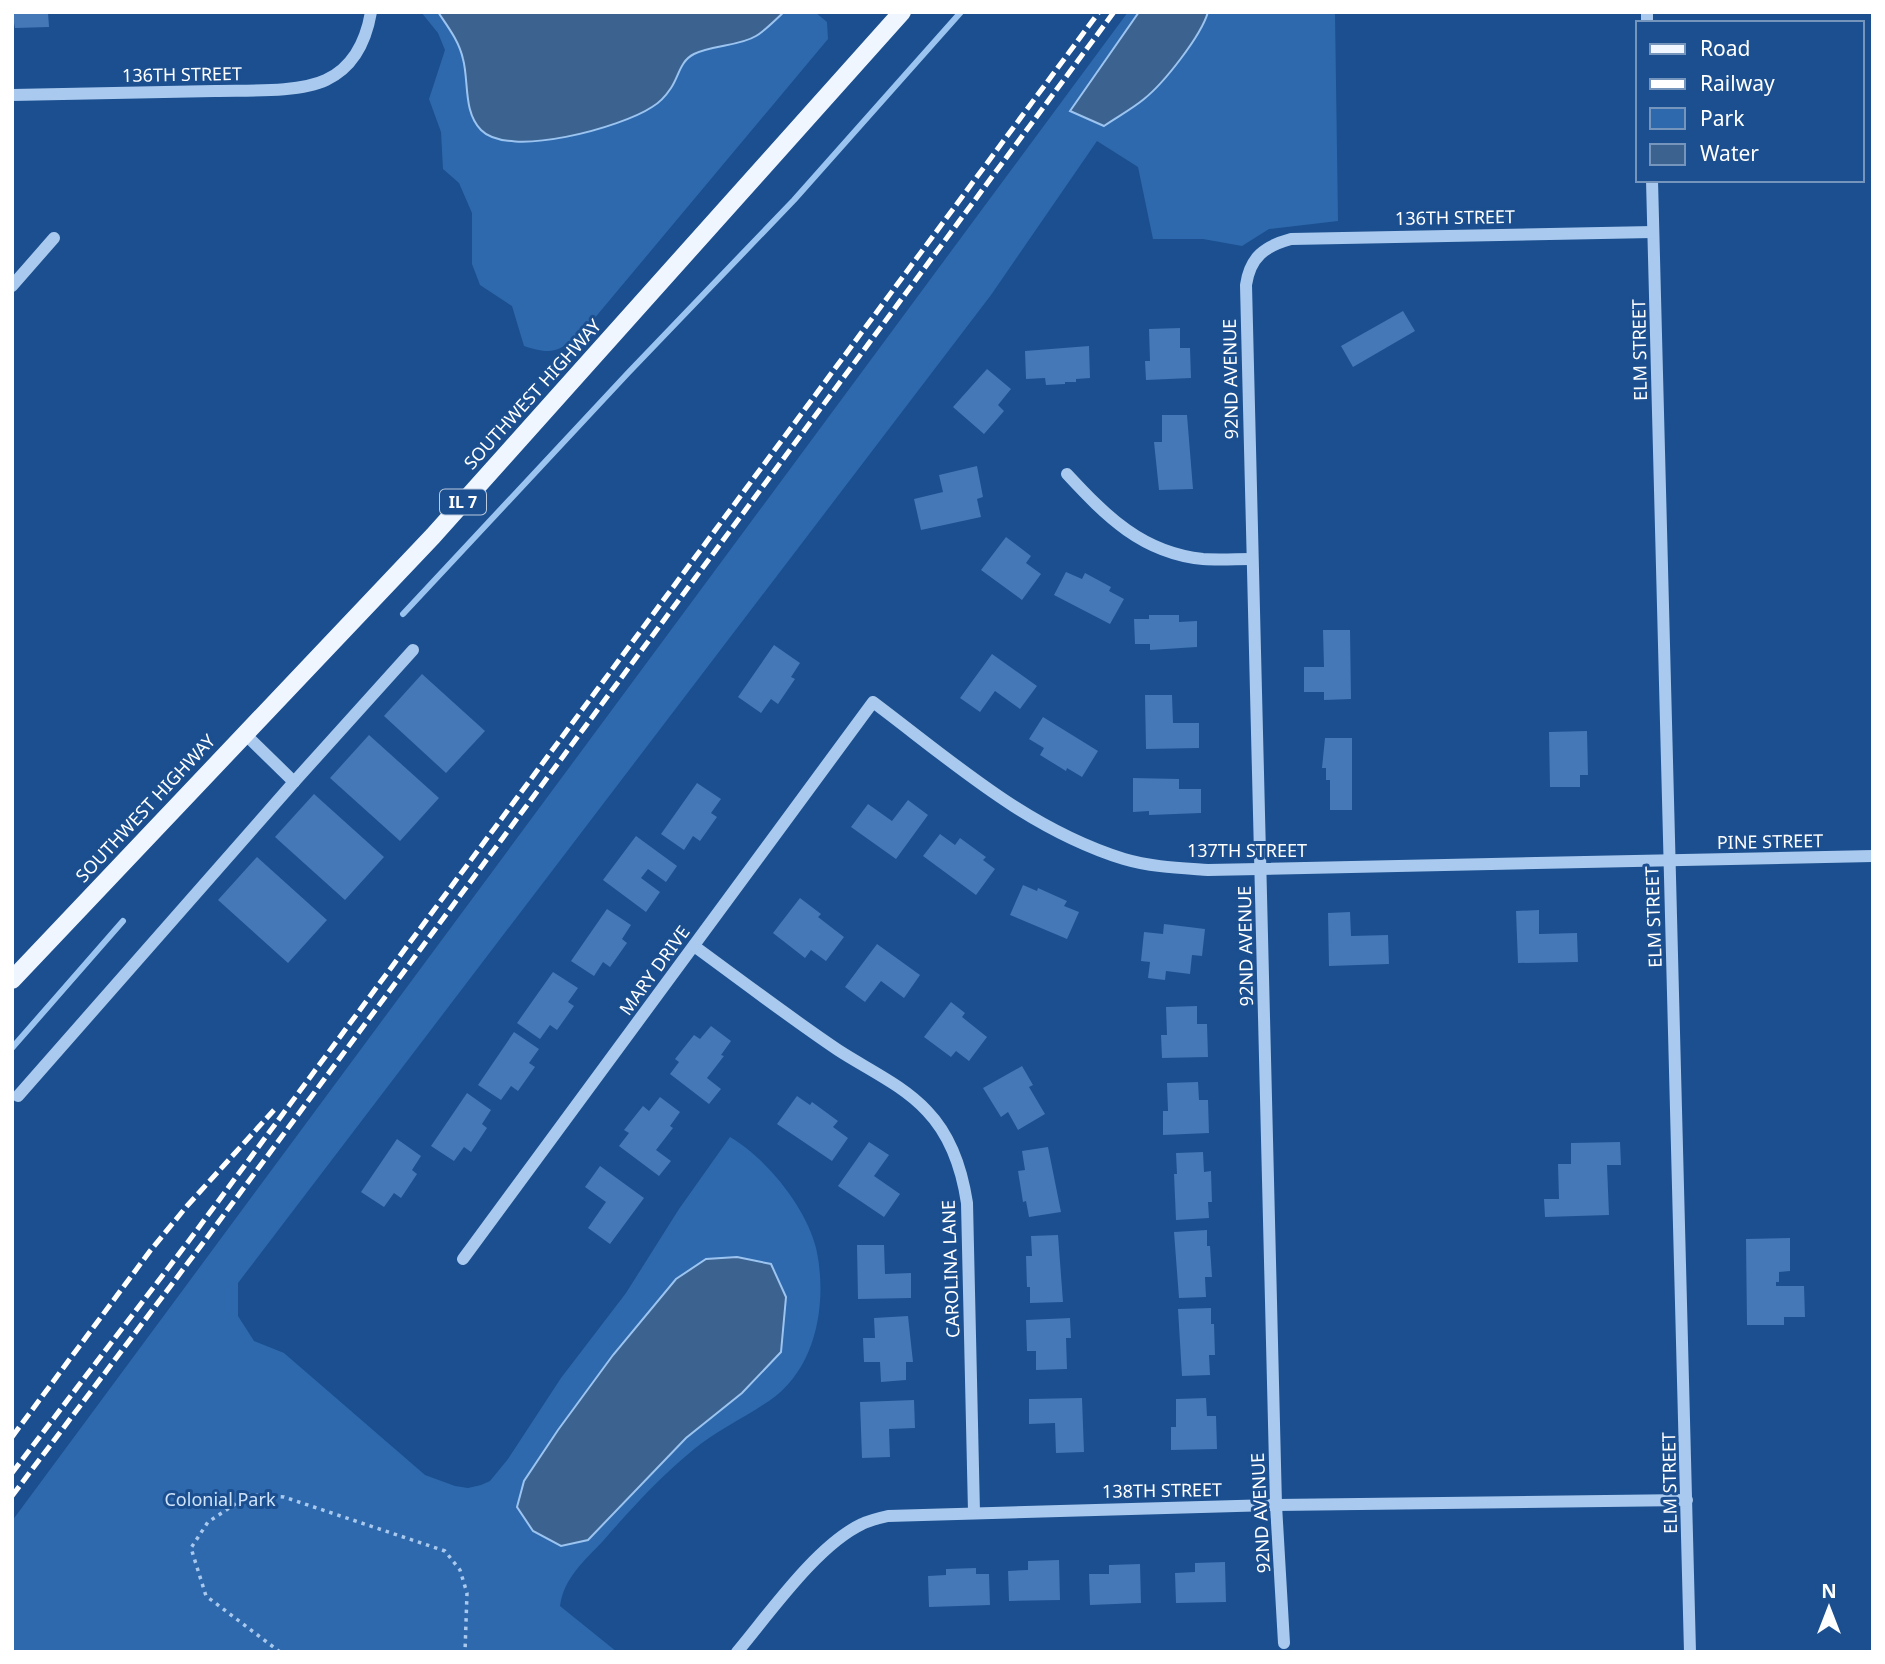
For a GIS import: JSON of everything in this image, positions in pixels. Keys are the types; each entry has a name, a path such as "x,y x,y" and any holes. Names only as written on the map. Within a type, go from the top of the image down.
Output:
{"main road":[{"name":"SOUTHWEST HIGHWAY","path":"12,981 433,536 902,12"}],"street":[{"name":"136TH STREET","path":"12,96 267,90 325,81 348,66 361,47 371,12"},
{"name":"ELM STREET","path":"1652,182 1690,1652"},
{"name":"136TH STREET","path":"1261,253 1273,243 1309,237 1653,233"},
{"path":"12,286 54,238"},
{"name":"92ND AVENUE","path":"1261,253 1253,264 1245,285 1276,1505 1284,1643"},
{"path":"1067,474 1113,521 1150,544 1202,559 1252,559"},
{"path":"18,1096 414,650"},
{"name":"137TH STREET","path":"873,702 1013,808 1081,843 1126,859 1168,867 1208,870 1669,861"},
{"name":"MARY DRIVE","path":"463,1259 873,702"},
{"path":"244,733 294,782"},
{"name":"PINE STREET","path":"1669,861 1873,856"},
{"name":"CAROLINA LANE","path":"694,946 836,1049 910,1096 928,1111 958,1162 967,1203 974,1512"},
{"name":"138TH STREET","path":"737,1652 820,1554 840,1537 862,1524 888,1516 1276,1505 1687,1500"}],"path":[{"path":"279,1652 206,1596 191,1548 208,1521 249,1495 284,1497 445,1551 460,1570 467,1593 466,1652"}],"green space":[{"path":"421,12 438,12 455,37 463,58 472,117 481,130 492,137 558,139 627,118 653,106 672,88 680,68 692,54 754,38 784,12 815,12 827,22 828,39 583,332 556,350 542,351 524,346 512,306 480,285 472,264 472,213 459,183 443,169 441,132 429,99 445,50 438,33"},
{"name":"Colonial Park","path":"1128,12 1139,12 1070,111 1104,126 1152,92 1190,46 1208,12 1335,12 1338,221 1269,229 1242,246 1203,239 1153,239 1138,167 1097,141 991,295 238,1283 238,1316 254,1341 284,1353 425,1475 455,1486 468,1488 481,1485 490,1481 508,1459 561,1378 626,1293 679,1209 730,1137 757,1157 794,1200 811,1232 816,1248 820,1290 815,1332 808,1353 785,1387 769,1401 702,1443 681,1460 657,1482 570,1578 560,1606 617,1652 12,1652 12,1521"}],"water":[{"path":"438,12 784,12 756,36 701,51 689,57 665,96 637,115 566,137 515,141 495,138 475,123 469,105 461,52"},
{"path":"1139,12 1208,12 1198,33 1171,71 1135,106 1104,126 1070,111"},
{"path":"737,1257 771,1264 786,1297 781,1352 742,1393 686,1438 588,1540 561,1546 533,1531 517,1507 524,1481 613,1355 676,1279 706,1259"}],"building":[{"path":"12,12 48,12 49,27 15,28"},
{"path":"1403,311 1415,331 1353,367 1341,346"},
{"path":"1180,328 1180,348 1190,348 1191,378 1146,380 1145,361 1150,361 1149,329"},
{"path":"1089,346 1090,378 1046,385 1045,378 1026,379 1025,351"},
{"path":"987,369 1011,389 998,405 1004,411 984,434 953,407"},
{"path":"1162,415 1187,415 1193,489 1159,490 1154,442 1162,442"},
{"path":"977,466 983,497 977,499 981,517 921,530 914,499 943,492 939,475"},
{"path":"1006,537 1031,556 1026,563 1041,574 1022,600 981,570"},
{"path":"1066,572 1082,579 1085,573 1111,587 1109,591 1124,599 1110,624 1054,595"},
{"path":"1149,615 1179,615 1179,622 1197,621 1197,647 1150,650 1150,644 1135,644 1134,619 1149,619"},
{"path":"1323,630 1350,630 1351,699 1324,700 1324,692 1304,692 1304,667 1324,667"},
{"path":"774,645 800,663 791,677 795,679 778,704 771,699 761,713 738,697"},
{"path":"992,654 1037,686 1020,709 995,691 980,712 960,698"},
{"path":"422,674 485,731 446,773 384,716"},
{"path":"1145,695 1172,695 1173,723 1199,723 1199,748 1146,749"},
{"path":"1043,717 1098,751 1082,777 1067,768 1066,771 1040,755 1044,748 1029,739"},
{"path":"1587,731 1588,775 1580,775 1580,787 1550,787 1549,732"},
{"path":"369,735 439,798 400,841 330,778"},
{"path":"1325,738 1352,738 1352,810 1330,810 1330,780 1326,780 1326,768 1322,768"},
{"path":"1133,778 1179,779 1179,789 1201,789 1201,813 1149,815 1149,811 1133,812"},
{"path":"697,783 721,799 711,813 717,817 700,841 693,836 684,850 661,834"},
{"path":"314,794 384,857 345,900 275,837"},
{"path":"908,800 928,815 896,859 851,827 868,804 892,821"},
{"path":"940,834 955,845 960,838 986,857 983,860 995,869 976,895 923,856"},
{"path":"636,836 677,866 666,882 648,869 641,878 660,892 646,912 603,880"},
{"path":"257,857 327,920 288,963 218,900"},
{"path":"1023,885 1037,891 1038,888 1067,901 1064,906 1079,912 1067,939 1010,915"},
{"path":"800,898 821,914 818,917 844,937 826,961 811,950 805,958 773,933"},
{"path":"607,909 631,925 622,939 627,943 610,967 603,962 594,976 571,961"},
{"path":"1539,910 1539,934 1577,933 1578,962 1518,963 1516,911"},
{"path":"1350,912 1351,936 1388,935 1389,964 1329,966 1328,913"},
{"path":"1164,924 1205,929 1202,956 1192,955 1190,974 1166,971 1165,980 1148,978 1150,962 1141,961 1144,932 1163,934"},
{"path":"877,944 920,975 904,998 881,981 865,1002 845,987"},
{"path":"553,972 578,988 568,1002 574,1006 557,1030 550,1025 540,1039 517,1023"},
{"path":"951,1002 965,1013 962,1017 987,1037 969,1061 956,1051 951,1057 924,1037"},
{"path":"1197,1006 1197,1024 1207,1024 1208,1057 1162,1058 1161,1035 1167,1035 1166,1007"},
{"path":"711,1026 731,1041 721,1055 724,1056 707,1078 721,1089 709,1104 670,1074 679,1062 675,1059 694,1035 700,1039"},
{"path":"514,1032 539,1049 529,1063 535,1067 518,1091 511,1086 501,1100 478,1085"},
{"path":"1022,1066 1033,1085 1029,1087 1045,1114 1018,1130 1008,1112 1001,1117 983,1088"},
{"path":"1198,1082 1199,1100 1208,1100 1209,1133 1163,1135 1163,1111 1168,1111 1167,1083"},
{"path":"467,1093 491,1110 482,1124 487,1128 471,1152 464,1147 454,1161 431,1146"},
{"path":"797,1096 810,1105 812,1102 838,1121 833,1127 848,1138 832,1161 777,1124"},
{"path":"660,1097 680,1112 670,1126 673,1128 656,1150 671,1161 659,1176 619,1146 629,1133 624,1130 643,1106 649,1111"},
{"path":"397,1139 421,1156 412,1170 417,1174 401,1198 394,1193 384,1207 361,1192"},
{"path":"869,1142 889,1155 874,1176 900,1194 884,1217 838,1186"},
{"path":"1620,1142 1621,1165 1607,1165 1609,1215 1545,1217 1544,1199 1559,1199 1558,1164 1571,1164 1571,1143"},
{"path":"1048,1147 1061,1212 1029,1217 1026,1201 1023,1202 1018,1171 1025,1170 1022,1151"},
{"path":"1203,1152 1204,1172 1211,1171 1212,1202 1208,1202 1209,1218 1176,1220 1176,1153"},
{"path":"600,1166 644,1198 610,1244 588,1228 606,1202 585,1187"},
{"path":"1207,1230 1212,1277 1205,1277 1206,1297 1179,1298 1174,1232"},
{"path":"1058,1235 1063,1302 1030,1303 1026,1256 1032,1256 1031,1236"},
{"path":"1790,1238 1790,1271 1779,1272 1776,1286 1804,1286 1805,1317 1784,1317 1784,1325 1747,1325 1746,1239"},
{"path":"857,1245 884,1245 885,1274 911,1273 911,1298 858,1299"},
{"path":"1211,1308 1215,1355 1209,1355 1210,1375 1182,1376 1178,1309"},
{"path":"908,1316 913,1362 906,1362 906,1380 881,1382 880,1362 864,1362 863,1338 875,1338 874,1318"},
{"path":"1070,1318 1071,1338 1066,1338 1067,1369 1036,1370 1036,1351 1027,1351 1026,1320"},
{"path":"1082,1398 1084,1452 1056,1453 1055,1423 1029,1424 1029,1399"},
{"path":"1206,1398 1207,1416 1216,1416 1217,1449 1171,1450 1171,1427 1176,1427 1176,1399"},
{"path":"914,1400 915,1428 889,1429 890,1457 862,1458 860,1402"},
{"path":"1059,1560 1060,1600 1009,1601 1008,1571 1028,1570 1028,1561"},
{"path":"1225,1562 1226,1602 1176,1603 1175,1573 1195,1572 1195,1563"},
{"path":"1140,1564 1141,1603 1090,1605 1089,1574 1109,1574 1109,1565"},
{"path":"976,1568 976,1574 989,1574 990,1605 929,1607 928,1576 946,1575 946,1569"}],"waterway":[{"path":"403,614 794,200 961,12"},
{"path":"12,1048 123,921"}],"railway":[{"path":"12,1473 188,1242 1099,12"},
{"path":"12,1496 203,1243 1114,12"},
{"path":"12,1437 150,1251 274,1110"}]}
